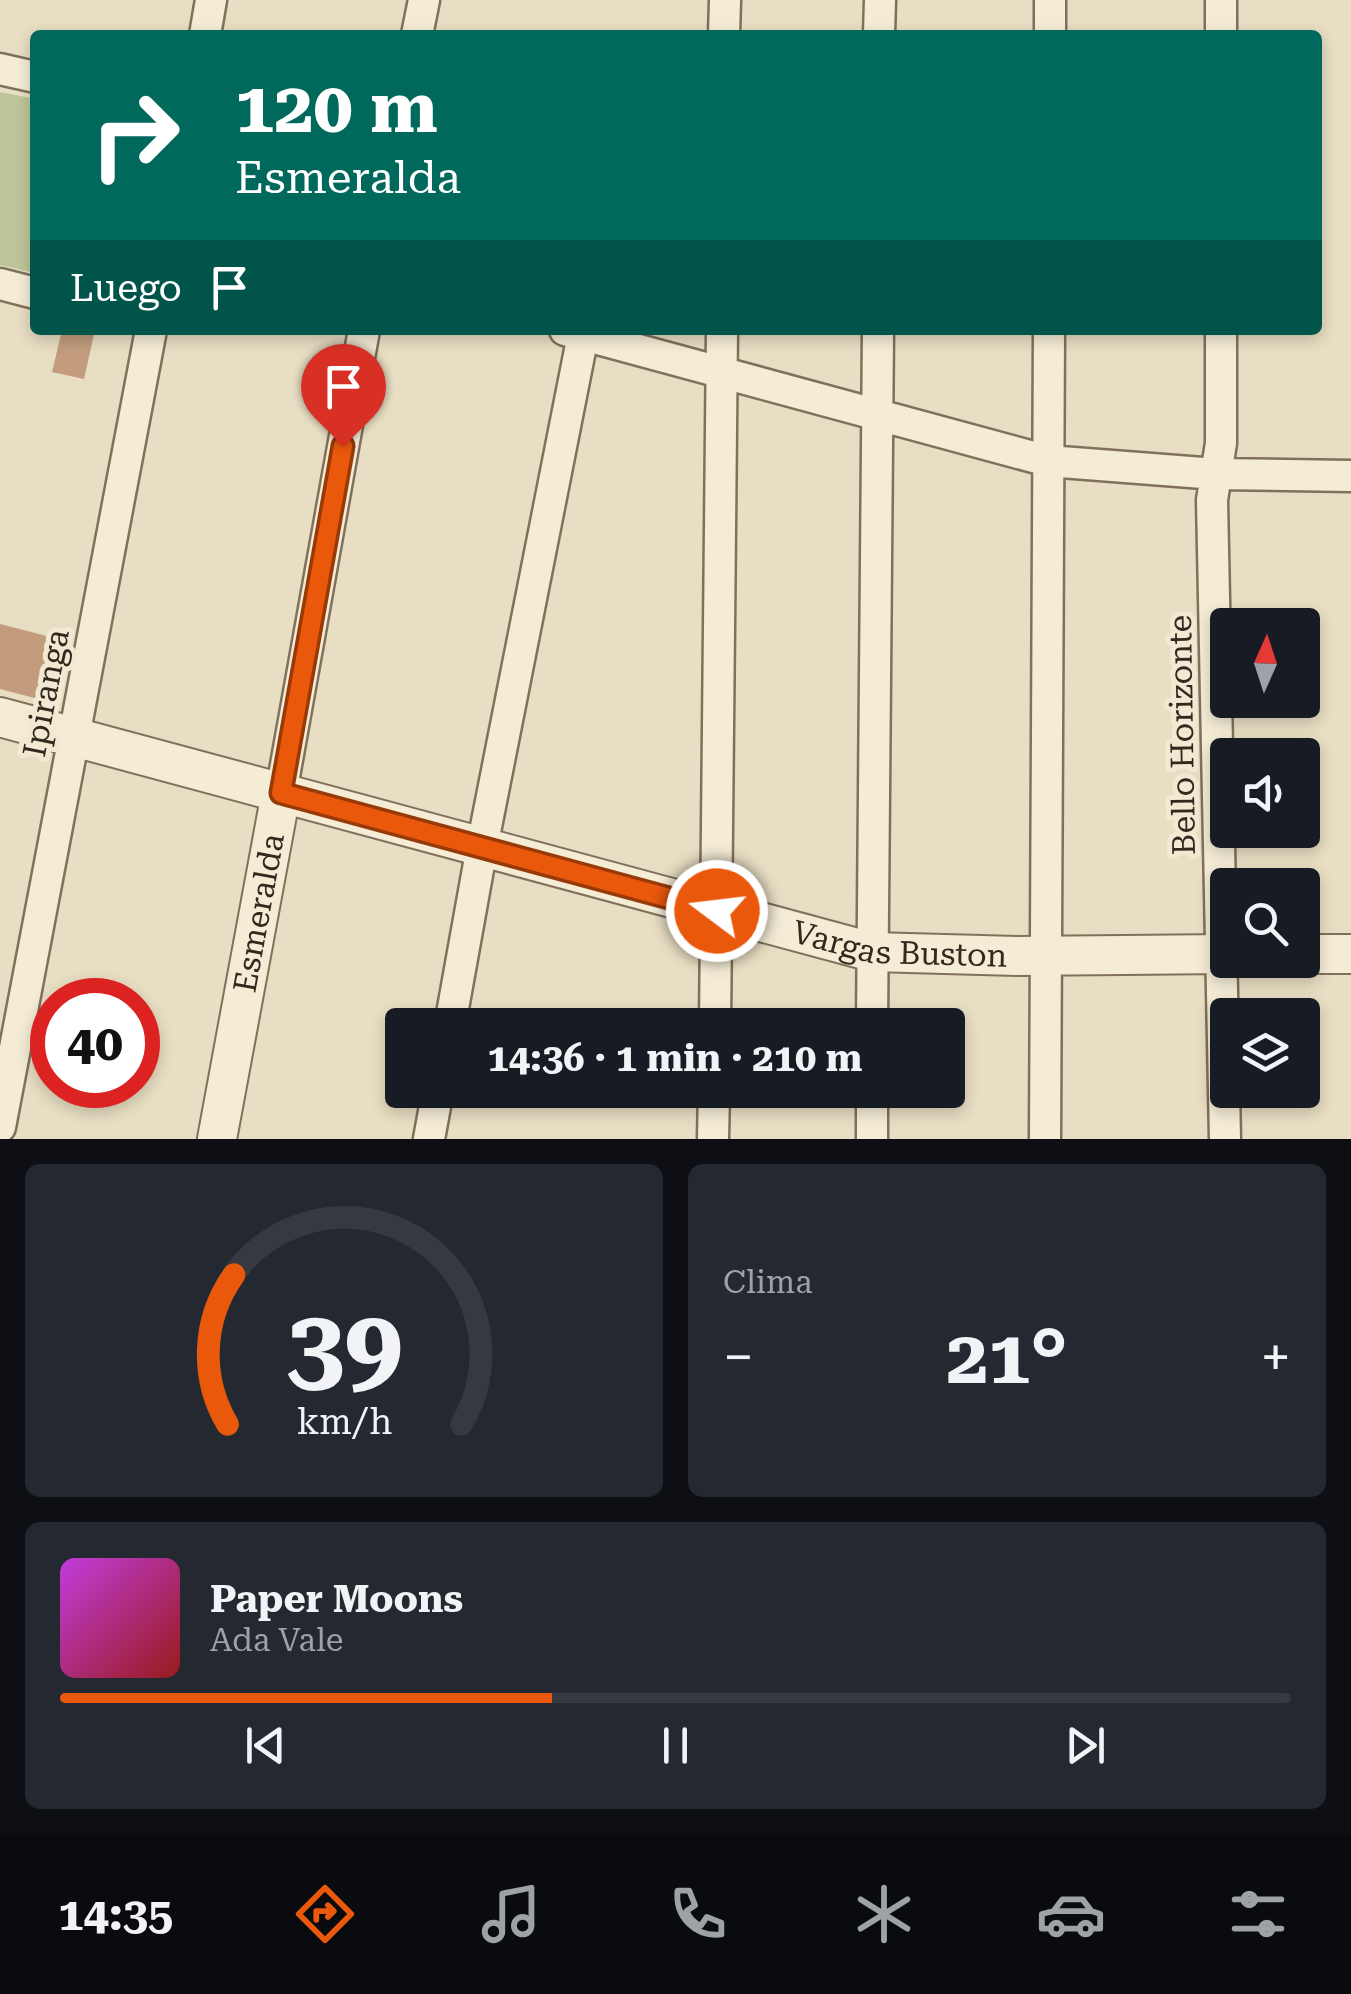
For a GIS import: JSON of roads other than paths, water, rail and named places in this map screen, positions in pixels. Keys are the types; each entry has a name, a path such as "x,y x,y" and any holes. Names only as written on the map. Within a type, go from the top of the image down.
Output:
{"street":[{"path":"205,30 211,0"},
{"path":"419,30 424,0"},
{"path":"724,0 724,30"},
{"path":"879,30 880,0"},
{"path":"1050,0 1050,30"},
{"path":"1220,0 1220,30"},
{"path":"0,69 30,75"},
{"path":"0,284 30,291"},
{"name":"Ipiranga","path":"0,1127 149,335"},
{"name":"Esmeralda","path":"218,1139 363,335"},
{"path":"453,1008 573,335"},
{"path":"585,335 1048,461 1216,474 1351,476"},
{"path":"715,1008 722,335"},
{"path":"872,1008 878,335"},
{"path":"1045,1139 1048,335"},
{"name":"Bello Horizonte","path":"1221,335 1221,443 1212,500 1222,868"},
{"name":"Vargas Buston","path":"0,718 872,952 1210,954"},
{"path":"1320,954 1351,954"},
{"name":"Bello Horizonte","path":"1224,978 1225,1139"},
{"path":"429,1139 435,1108"},
{"path":"714,1108 714,1139"},
{"path":"872,1108 872,1139"}]}
